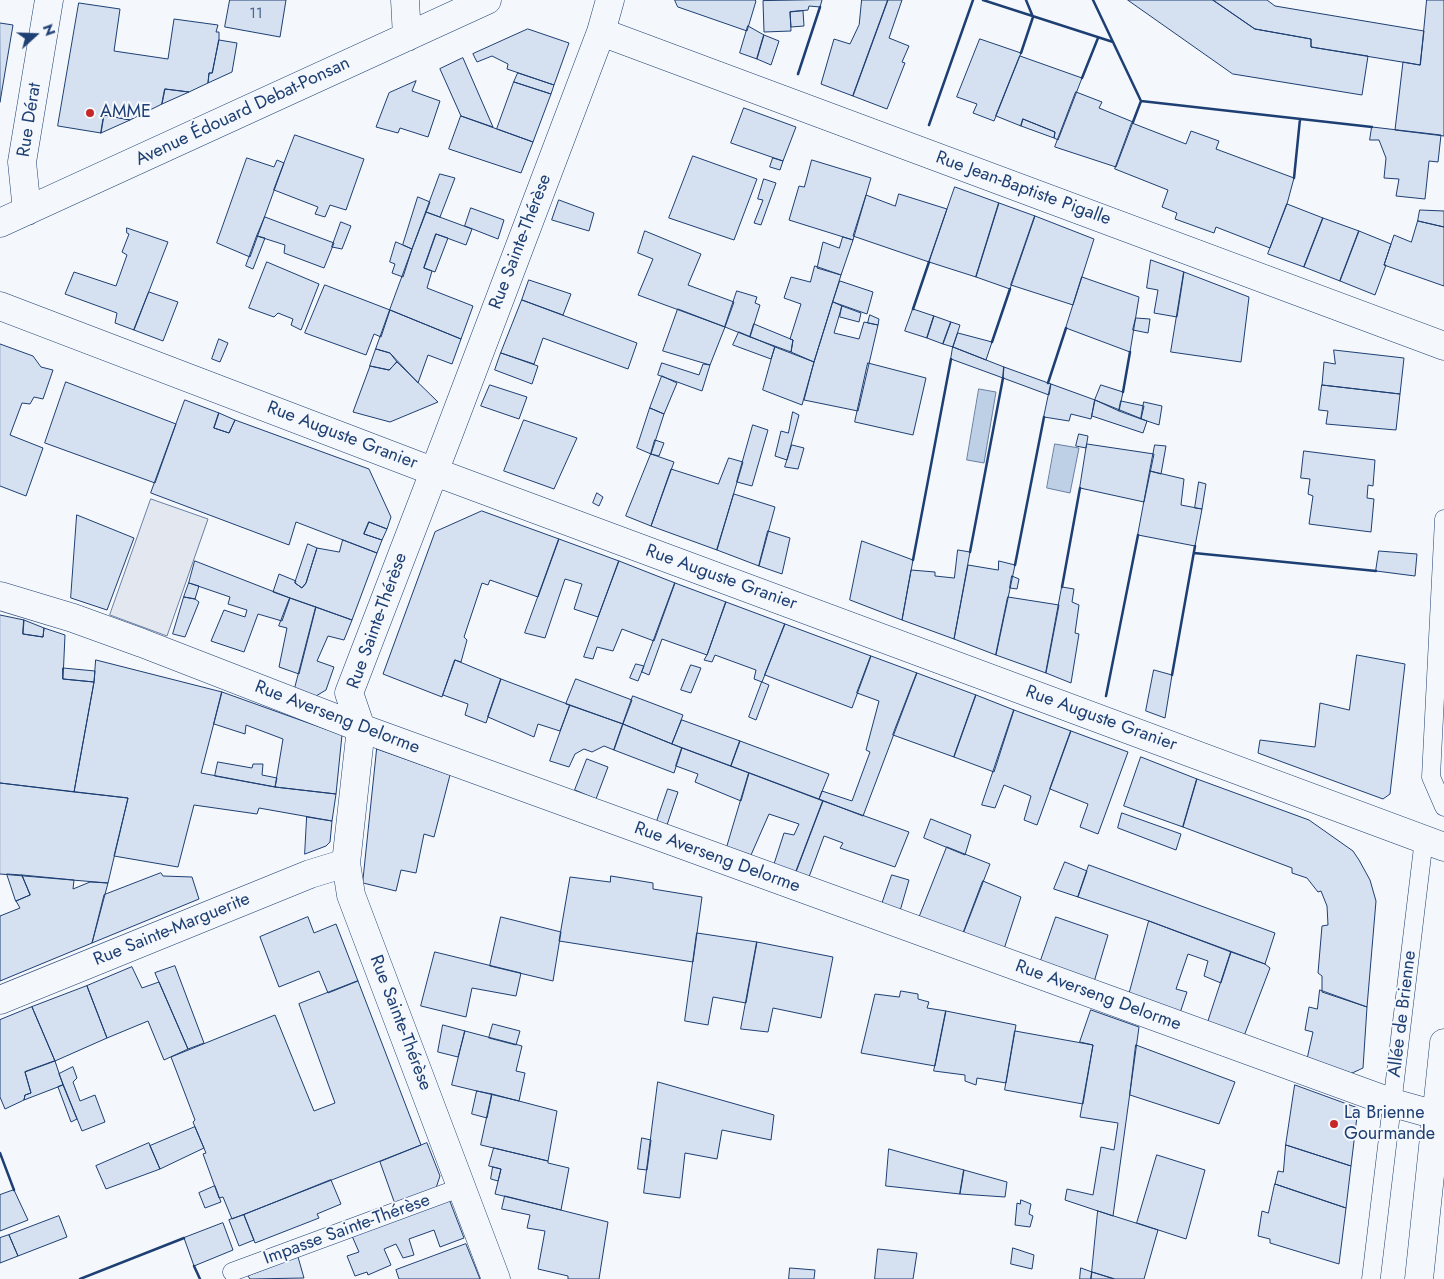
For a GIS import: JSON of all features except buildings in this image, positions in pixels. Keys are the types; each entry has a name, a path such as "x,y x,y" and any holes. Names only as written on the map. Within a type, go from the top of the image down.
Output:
{"street":[{"name":"Rue Dérat","path":"27,211 22,162 49,0"},
{"path":"404,0 407,37"},
{"name":"Avenue Édouard Debat-Ponsan","path":"0,224 487,0"},
{"name":"Rue Sainte-Thérèse","path":"496,1279 351,895 346,863 361,728 349,693 435,472 601,32 610,0"},
{"name":"Rue Jean-Baptiste Pigalle","path":"601,32 1444,346"},
{"name":"Rue Auguste Granier","path":"0,306 435,472 1434,843"},
{"name":"Rue Averseng Delorme","path":"0,596 73,618 361,728 1393,1103 1436,1116"},
{"name":"Rue Sainte-Marguerite","path":"0,1000 310,874 346,863"},
{"path":"1419,1279 1444,1043"}],"lane":[{"path":"1444,519 1431,777 1444,807"},
{"name":"Allée de Brienne","path":"1372,1279 1393,1103 1434,843"},
{"name":"Impasse Sainte-Thérèse","path":"232,1272 462,1187"}],"shaded area":[{"path":"151,499 208,519 167,636 110,615"}],"water":[{"path":"979,389 996,392 984,463 967,460"},
{"path":"1055,444 1079,448 1070,493 1047,488"}],"wall":[{"path":"929,125 973,0"},
{"path":"983,0 1113,42"},
{"path":"1021,53 1033,17 1026,0"},
{"path":"1093,0 1141,101 1372,127"},
{"path":"798,74 820,7"},
{"path":"1082,78 1098,38"},
{"path":"1133,122 1141,101"},
{"path":"1294,178 1300,119"},
{"path":"913,309 929,262"},
{"path":"992,342 1010,289"},
{"path":"1048,383 1066,328"},
{"path":"1123,392 1130,352"},
{"path":"913,560 951,359"},
{"path":"970,552 1003,378"},
{"path":"1015,565 1044,417"},
{"path":"1062,587 1080,488"},
{"path":"1106,696 1138,535"},
{"path":"1172,675 1195,546"},
{"path":"1194,553 1376,571"},
{"path":"0,1153 14,1190"},
{"path":"80,1279 184,1238"},
{"path":"194,1266 200,1279"}],"place":[{"name":"AMME","path":"90,113"},
{"name":"La Brienne Gourmande","path":"1334,1124"}]}
